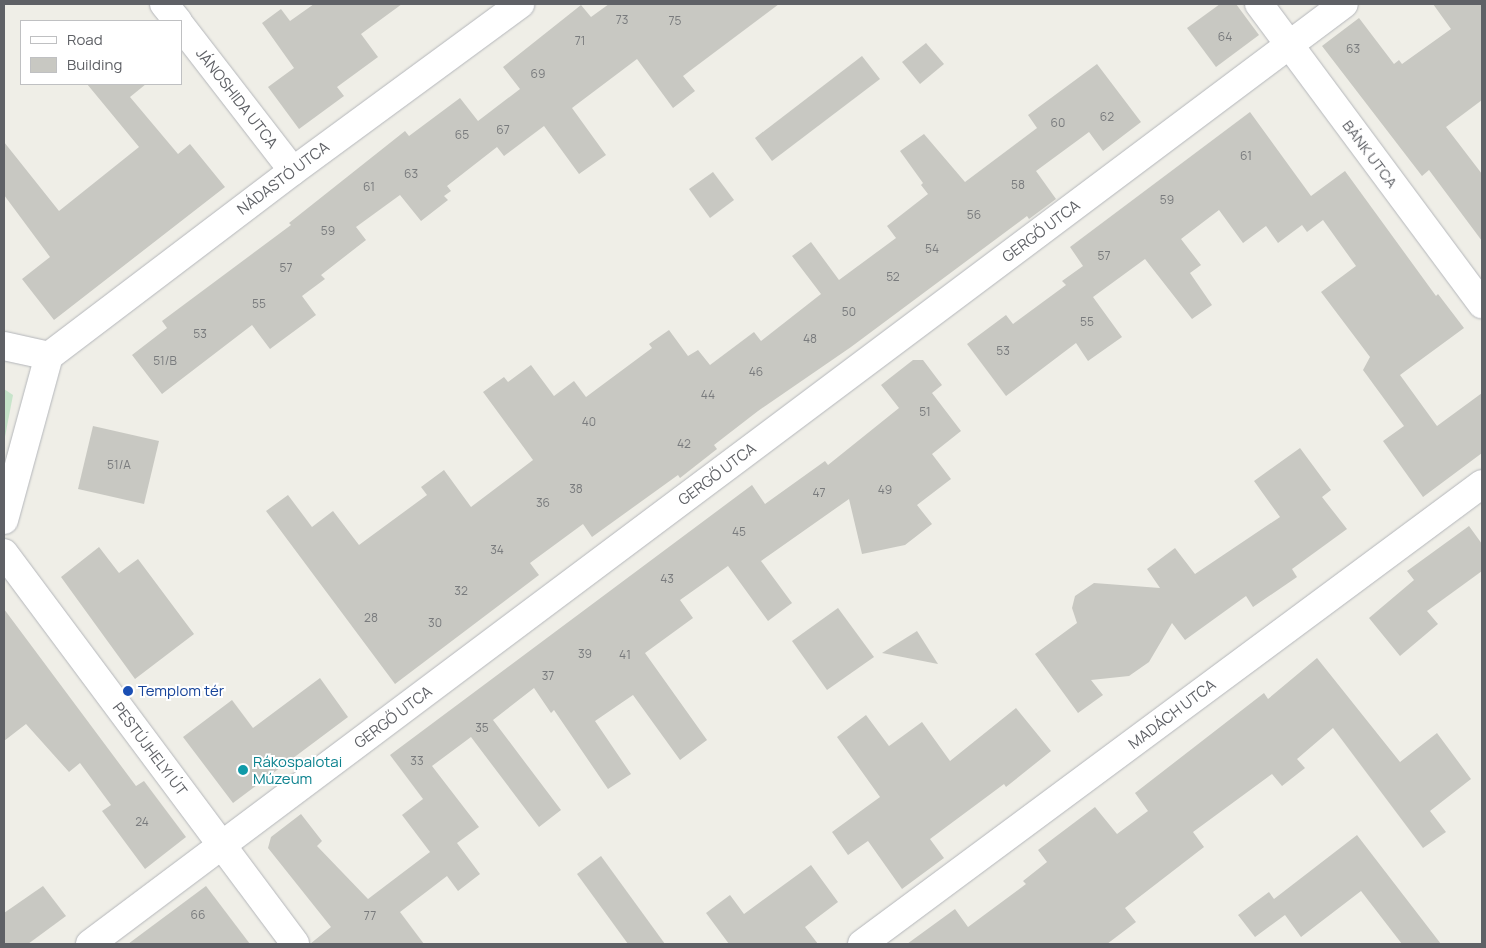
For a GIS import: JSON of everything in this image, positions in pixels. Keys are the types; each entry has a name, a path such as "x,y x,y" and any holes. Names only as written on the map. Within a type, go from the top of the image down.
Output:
{"street":[{"path":"164,4 177,20"},
{"name":"NÁDASTÓ UTCA","path":"49,356 292,171 520,4"},
{"name":"BÁNK UTCA","path":"1259,4 1482,304"},
{"name":"GERGŐ UTCA","path":"90,944 1344,4"},
{"name":"JÁNOSHIDA UTCA","path":"182,27 292,171"},
{"path":"4,346 49,356 4,520"},
{"name":"MADÁCH UTCA","path":"862,944 1482,484"},
{"name":"PESTÚJHELYI ÚT","path":"4,553 295,944"}],"green space":[{"path":"4,389 13,395 4,442"}],"building":[{"path":"314,4 402,4 361,34 378,57 337,87 344,96 299,129 268,87 294,68 262,23 281,9 290,21"},
{"path":"609,4 779,4 683,76 695,91 673,108 637,59 572,108 606,155 579,174 544,126 504,156 497,147 447,186 451,191 444,196 448,200 421,221 400,195 356,227 366,240 321,275 325,279 302,296 316,315 270,349 252,325 162,394 132,355 167,328 162,321 291,225 289,223 405,131 409,136 460,98 478,121 520,89 503,67 581,5 591,17"},
{"path":"1220,4 1236,4 1259,35 1216,67 1187,28"},
{"path":"1433,4 1482,4 1482,100 1446,127 1482,174 1482,241 1429,170 1422,176 1322,46 1359,18 1394,64 1399,60 1402,64 1451,29"},
{"path":"926,43 944,64 920,84 902,62"},
{"path":"862,56 880,79 772,161 755,138"},
{"path":"1097,64 1141,122 1103,151 1089,132 1036,171 1056,199 1029,219 1027,216 851,347 758,411 714,445 717,449 680,478 678,475 592,537 583,524 530,563 539,575 395,684 266,511 288,495 312,527 333,511 359,545 427,495 421,487 444,470 471,507 533,460 483,392 504,377 508,382 531,365 554,396 574,381 586,397 652,348 649,344 669,330 688,356 698,350 710,365 754,332 761,341 821,294 792,256 811,242 839,280 896,238 887,226 928,194 921,185 923,183 900,151 924,134 965,182 1037,128 1028,115"},
{"path":"88,85 145,85 130,97 178,154 190,144 225,187 54,320 22,279 50,257 4,195 4,142 59,211 139,147"},
{"path":"1250,112 1311,196 1345,171 1436,296 1438,294 1464,328 1400,375 1437,426 1482,393 1482,453 1423,497 1383,441 1404,426 1363,370 1370,357 1321,292 1356,266 1323,220 1307,232 1302,225 1278,243 1266,226 1243,243 1219,210 1181,239 1201,265 1190,273 1212,305 1192,319 1145,259 1093,297 1122,337 1088,361 1076,343 1006,396 967,344 1006,315 1013,324 1066,285 1062,281 1083,266 1070,247"},
{"path":"713,172 734,200 710,218 689,189"},
{"path":"913,360 923,360 942,385 932,393 961,431 932,454 951,479 917,505 932,524 905,545 862,554 849,499 761,561 792,603 768,621 728,566 680,600 693,618 645,653 707,740 680,760 633,695 595,721 631,774 608,789 554,710 551,713 534,688 493,720 561,810 539,827 471,737 432,766 479,827 457,843 480,874 458,891 447,876 400,912 424,944 310,944 331,927 268,848 271,837 301,814 322,841 317,846 368,899 430,852 402,815 423,799 390,755 752,485 765,504 825,461 828,465 899,408 881,385"},
{"path":"93,426 159,441 144,504 78,489"},
{"path":"1300,448 1331,490 1322,497 1347,529 1292,569 1297,577 1253,607 1246,596 1185,640 1172,623 1149,662 1129,676 1091,680 1103,695 1078,713 1035,654 1077,623 1072,608 1075,596 1094,583 1160,588 1147,569 1175,548 1195,574 1280,517 1254,481"},
{"path":"1469,526 1482,544 1482,571 1427,611 1438,624 1400,656 1369,618 1414,580 1407,571"},
{"path":"99,547 119,573 138,559 194,634 135,679 61,577"},
{"path":"838,608 874,657 827,690 792,641"},
{"path":"4,609 136,786 144,781 186,837 145,869 102,811 111,805 80,763 69,772 26,724 4,741"},
{"path":"917,631 938,664 882,653"},
{"path":"1317,658 1400,762 1437,733 1471,779 1430,811 1446,832 1423,848 1333,728 1297,759 1305,768 1282,786 1272,774 1193,832 1204,847 1125,908 1136,922 1107,944 907,944 955,909 968,927 1026,884 1023,881 1047,862 1038,850 1095,807 1117,834 1148,811 1135,793 1264,693 1268,699"},
{"name":"Rákospalotai Múzeum","path":"320,678 348,717 233,803 183,737 232,700 253,728"},
{"path":"1016,708 1051,751 1006,787 1004,784 930,839 944,858 902,889 868,841 848,855 832,832 880,797 837,737 866,715 889,746 922,722 950,761"},
{"path":"1357,835 1441,944 1402,944 1361,891 1301,937 1285,915 1255,937 1238,915 1269,892 1274,899"},
{"path":"601,856 665,944 628,944 577,874"},
{"path":"811,865 838,902 805,927 818,944 729,944 706,913 730,895 744,914"},
{"path":"43,886 66,916 28,944 4,944 4,913"},
{"path":"206,886 250,944 128,944"}],"place":[{"name":"Templom tér","path":"128,691"},
{"name":"Rákospalotai Múzeum","path":"243,770"}]}
